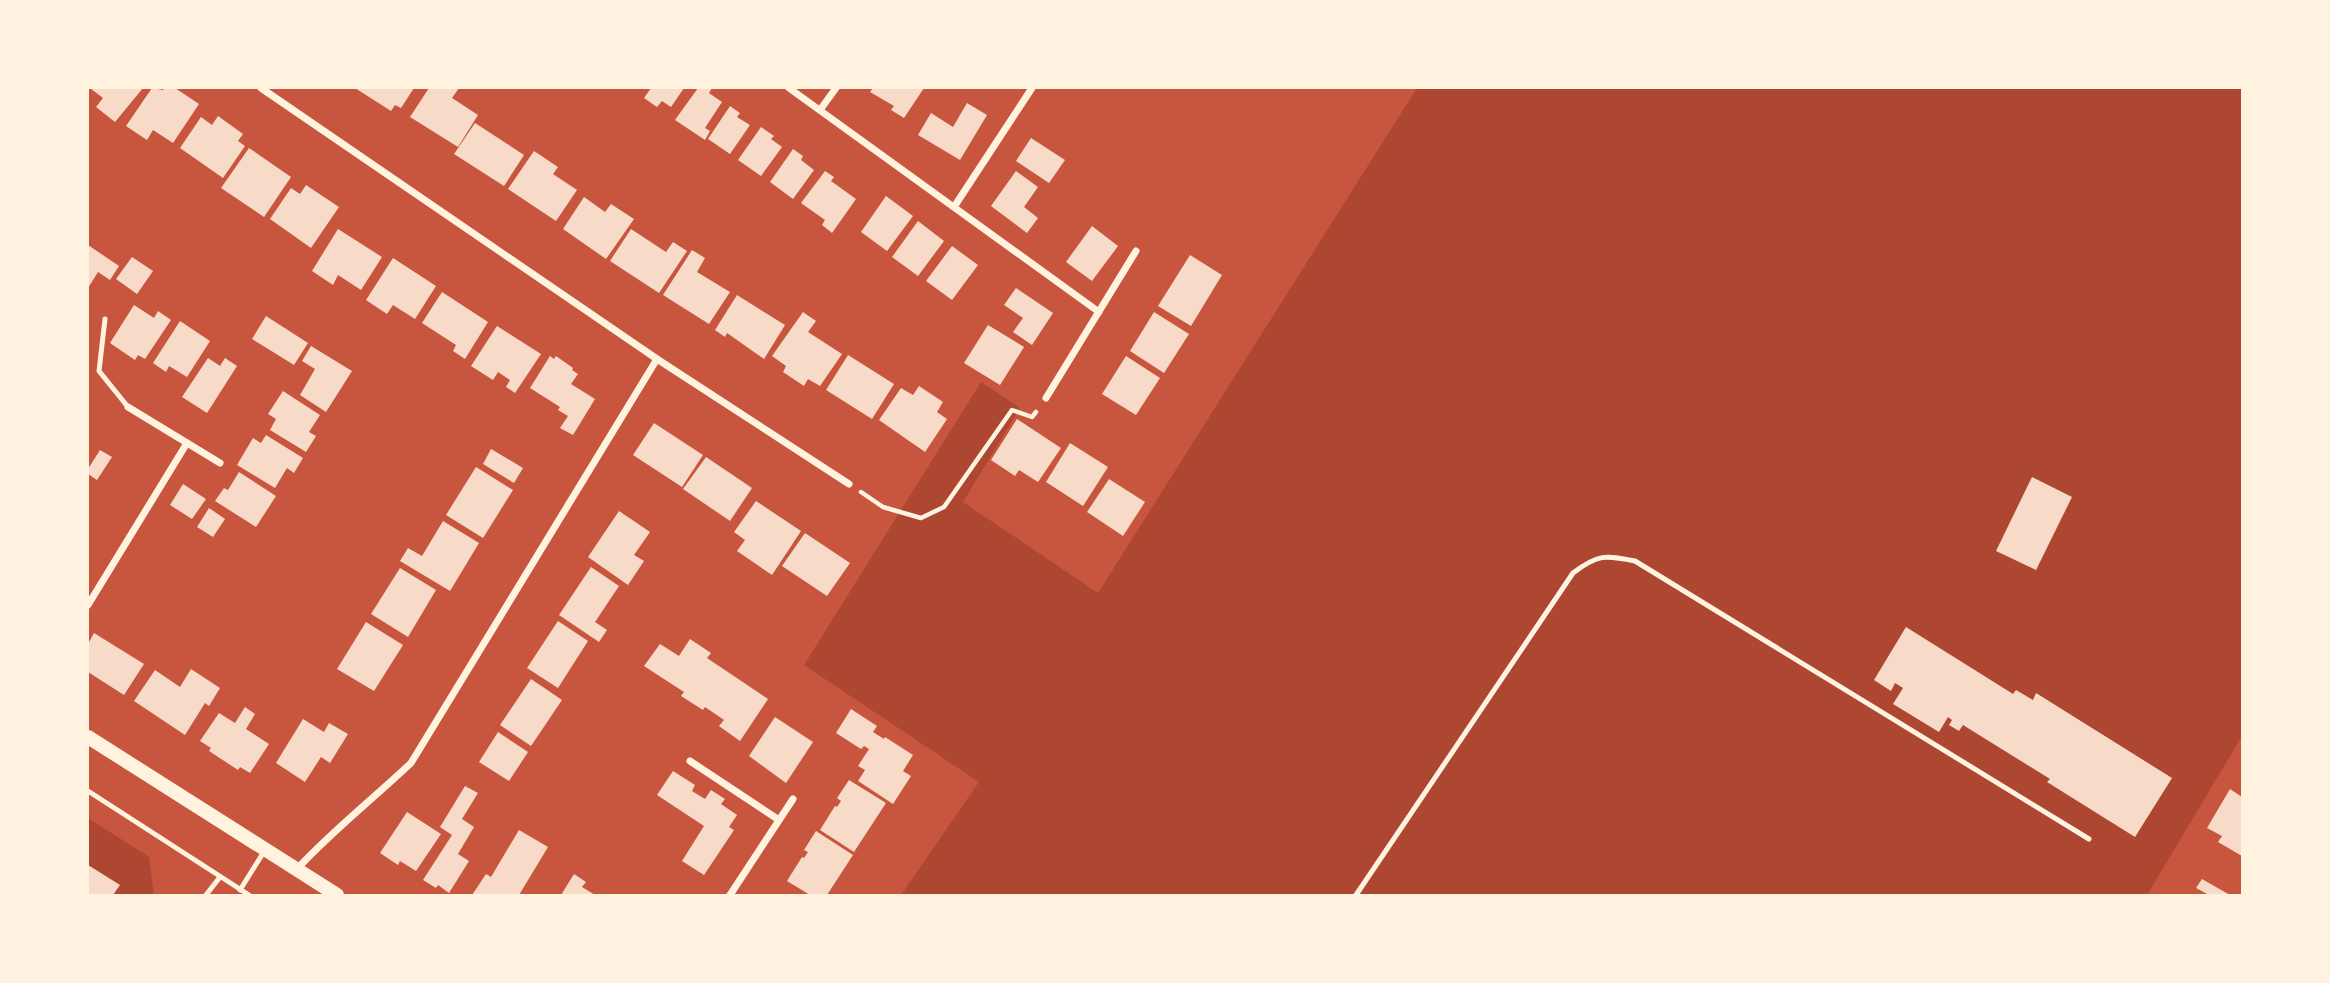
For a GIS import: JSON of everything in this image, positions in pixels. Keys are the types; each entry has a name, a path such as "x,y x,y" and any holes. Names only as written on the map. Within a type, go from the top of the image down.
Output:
{"main road":[{"path":"88,737 337,895"}],"street":[{"path":"261,88 657,359 849,484"},
{"path":"789,88 1099,312"},
{"path":"820,110 836,88"},
{"path":"954,207 1032,88"},
{"path":"1046,398 1136,251"},
{"path":"296,870 326,838 365,807 411,763 657,359"},
{"path":"128,407 220,463"},
{"path":"88,605 187,443"},
{"path":"690,761 779,820"},
{"path":"730,895 793,799"}],"lane":[{"path":"105,319 99,371 128,407"},
{"path":"1356,895 1573,573 1591,559 1611,556 1635,561 2089,839"},
{"path":"88,791 249,895"},
{"path":"240,890 265,849"},
{"path":"206,895 220,877"}],"path":[{"path":"849,484 883,507 921,518 944,507 1012,411 1032,417 1046,398"}],"shaded area":[{"path":"1417,88 2242,88 2242,736 2147,895 901,895 979,782 804,665 981,382 1020,408 963,502 1098,593"},
{"path":"88,818 149,857 154,895 88,895"}],"building":[{"path":"90,88 143,88 115,122 96,107 103,98"},
{"path":"152,88 175,88 199,104 173,143 153,130 147,140 126,126"},
{"path":"355,88 414,88 401,108 395,105 391,111"},
{"path":"429,88 459,88 452,98 478,115 458,147 410,117"},
{"path":"651,88 684,88 671,107 662,101 657,107 644,98"},
{"path":"698,88 712,88 709,93 722,102 705,128 710,131 705,140 675,120"},
{"path":"873,88 924,88 904,118 891,110 894,106 870,92"},
{"path":"967,103 987,115 960,160 918,135 931,113 953,127"},
{"path":"730,106 740,113 737,117 750,125 730,154 708,139"},
{"path":"218,116 243,134 238,141 245,146 223,178 180,148 201,117 212,125"},
{"path":"475,123 524,155 504,186 454,154"},
{"path":"761,127 774,136 771,139 782,147 761,176 738,160"},
{"path":"1031,138 1065,160 1049,183 1016,161"},
{"path":"249,148 291,177 264,217 221,188"},
{"path":"793,149 803,156 801,160 814,170 793,199 770,182"},
{"path":"534,151 558,167 553,174 577,190 556,221 508,189"},
{"path":"825,171 834,177 831,181 856,199 832,233 822,225 825,220 801,203"},
{"path":"1016,171 1038,187 1024,207 1038,218 1027,233 991,206"},
{"path":"306,185 339,207 311,248 270,219 291,188 300,194"},
{"path":"886,196 913,216 887,251 861,232"},
{"path":"584,197 605,212 611,204 634,219 606,259 563,229"},
{"path":"918,221 944,241 918,276 892,257"},
{"path":"1092,226 1118,246 1092,281 1066,262"},
{"path":"338,229 382,257 361,290 338,275 333,285 312,271"},
{"path":"631,229 666,252 673,242 687,251 659,293 610,261"},
{"path":"88,245 119,266 110,280 98,272 88,288"},
{"path":"952,246 978,265 952,300 926,281"},
{"path":"692,250 705,258 697,272 730,292 709,324 663,295"},
{"path":"1190,255 1222,275 1191,326 1158,306"},
{"path":"132,257 153,271 137,294 116,279"},
{"path":"393,258 436,286 415,319 393,305 387,314 366,300"},
{"path":"1016,288 1053,313 1032,345 1013,332 1023,318 1004,305"},
{"path":"442,292 488,322 465,359 453,351 456,345 422,323"},
{"path":"737,295 785,325 764,359 727,333 725,337 715,330"},
{"path":"134,305 154,318 158,311 171,320 145,359 138,355 135,360 110,343"},
{"path":"803,312 816,321 808,332 842,354 820,386 808,379 804,386 783,372 786,366 772,356"},
{"path":"1154,312 1189,334 1164,373 1130,351"},
{"path":"266,316 308,343 294,365 252,339"},
{"path":"180,321 210,341 187,377 169,366 166,372 153,363"},
{"path":"988,325 1024,347 1000,385 964,363"},
{"path":"497,326 541,354 515,393 506,387 510,380 498,372 493,380 471,366"},
{"path":"311,346 352,371 326,412 300,395 315,369 302,361"},
{"path":"848,355 894,384 872,419 826,390"},
{"path":"550,356 554,359 556,356 573,368 578,374 571,384 595,399 573,435 560,428 568,416 558,410 560,407 530,388"},
{"path":"1126,356 1160,378 1136,415 1102,394"},
{"path":"208,358 220,366 225,358 237,366 207,413 182,397"},
{"path":"919,386 943,402 937,412 947,419 925,452 879,420 901,388 913,395"},
{"path":"283,391 320,415 309,432 316,436 306,452 270,430 276,419 268,414"},
{"path":"1017,419 1061,448 1038,482 1019,470 1015,476 991,460"},
{"path":"654,423 703,455 682,487 633,455"},
{"path":"266,435 303,458 294,473 287,468 275,488 237,465 253,438 261,443"},
{"path":"1070,443 1108,467 1083,506 1046,482"},
{"path":"491,449 523,468 514,483 483,464"},
{"path":"100,450 112,457 97,480 88,474 88,469"},
{"path":"706,457 752,488 730,521 683,489"},
{"path":"476,467 513,490 483,538 446,515"},
{"path":"239,472 276,496 256,527 215,501 224,488 228,490"},
{"path":"2032,477 2072,497 2036,570 1996,551"},
{"path":"1109,479 1145,502 1123,536 1087,512"},
{"path":"183,484 206,499 192,519 170,505"},
{"path":"756,501 801,531 772,575 737,551 745,540 734,532"},
{"path":"209,508 225,519 213,537 197,527"},
{"path":"619,511 650,532 634,555 644,561 628,585 588,557"},
{"path":"443,521 479,543 450,591 400,561 408,548 422,556"},
{"path":"805,533 850,563 827,596 782,566"},
{"path":"591,567 619,586 595,622 607,630 599,642 559,615"},
{"path":"400,568 436,590 408,637 371,614"},
{"path":"558,621 588,641 558,688 527,668"},
{"path":"366,622 403,645 374,691 337,669"},
{"path":"1906,627 2013,694 2016,690 2033,700 2036,693 2172,778 2135,837 2047,782 2050,779 1963,725 1959,731 1949,725 1952,720 1948,717 1939,732 1893,704 1903,688 1895,683 1891,691 1874,680"},
{"path":"94,633 144,664 124,695 88,672 88,644"},
{"path":"690,639 711,653 707,658 768,699 740,741 719,726 724,720 681,696 684,692 644,666 660,644 679,656"},
{"path":"191,669 220,688 209,706 205,703 185,735 134,701 155,670 180,687"},
{"path":"531,679 562,700 531,746 500,725"},
{"path":"245,707 255,714 246,729 269,744 250,773 240,767 238,770 209,751 211,748 200,741 219,713 235,723"},
{"path":"851,709 877,726 873,732 913,755 903,771 911,776 893,804 858,781 865,770 858,766 869,749 864,746 861,749 836,733"},
{"path":"775,717 813,742 786,783 749,756"},
{"path":"303,719 324,732 329,723 348,734 330,763 321,757 305,782 276,763"},
{"path":"498,732 528,752 509,781 479,762"},
{"path":"673,771 695,785 692,791 705,799 711,790 725,799 721,804 737,815 729,827 734,830 704,875 682,861 704,826 657,795"},
{"path":"849,780 886,803 854,852 820,830 841,801 837,798"},
{"path":"465,786 478,793 462,819 474,827 458,854 469,861 449,893 438,885 436,888 423,880 452,835 440,827"},
{"path":"2230,789 2242,797 2242,856 2218,842 2222,836 2207,828"},
{"path":"407,812 441,834 416,871 400,861 398,865 380,853"},
{"path":"519,830 548,847 519,895 472,895 486,874 491,877"},
{"path":"816,831 853,855 827,895 810,895 787,881 808,852 804,850"},
{"path":"88,865 120,885 113,895 88,895"},
{"path":"574,874 586,882 582,887 595,895 561,895"},
{"path":"2202,879 2230,895 2209,895 2196,888"}]}
